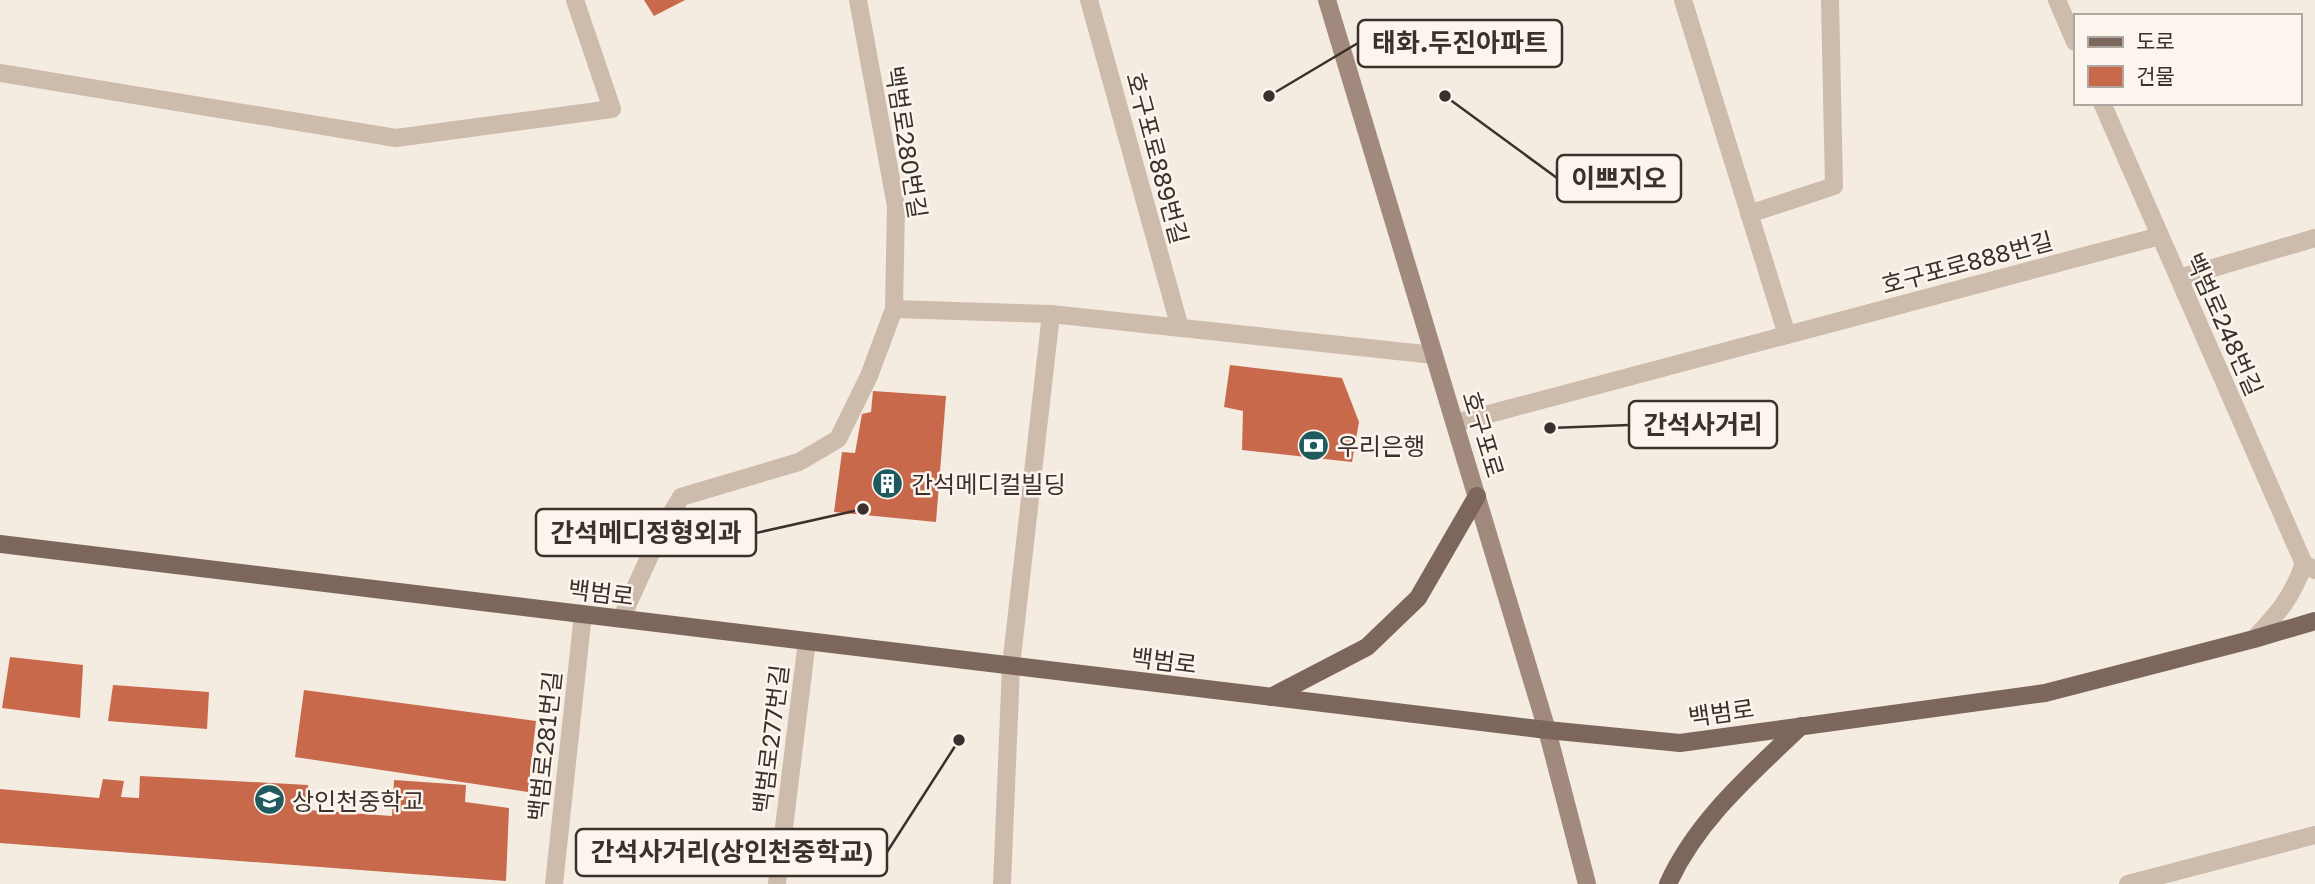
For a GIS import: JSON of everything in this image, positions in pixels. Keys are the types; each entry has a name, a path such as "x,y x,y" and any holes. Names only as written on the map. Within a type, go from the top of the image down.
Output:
{"main road":[{"name":"호구포로","path":"1327,0 1547,730 1587,884"},
{"path":"1270,697 1367,647 1406,611 1418,598 1477,495"},
{"name":"백범로","path":"0,544 1547,730 1680,743 2045,692 2315,621"},
{"path":"1668,884 1692,842 1719,805 1801,726"}],"street":[{"path":"0,73 396,138 612,109 575,0"},
{"name":"호구포로889번길","path":"1089,0 1180,328"},
{"path":"1683,0 1787,335"},
{"path":"1749,214 1834,186 1830,0"},
{"path":"2057,0 2074,40"},
{"name":"백범로280번길","path":"621,619 662,529 681,497 799,462 838,439 869,376 894,309 896,206 863,1"},
{"name":"백범로248번길","path":"2103,105 2310,567"},
{"name":"호구포로888번길","path":"1455,423 2160,236"},
{"path":"2179,278 2315,238"},
{"path":"894,309 1051,314 1434,355"},
{"path":"1002,884 1011,666 1051,314"},
{"path":"2254,639 2286,604 2310,567"},
{"name":"백범로281번길","path":"554,884 583,614"},
{"name":"백범로277번길","path":"777,884 807,641"},
{"path":"2128,884 2187,877 2315,835"}],"building":[{"path":"644,0 685,0 654,16"},
{"path":"1230,365 1342,378 1359,422 1352,462 1242,450 1243,411 1224,407"},
{"name":"간석메디컬빌딩","path":"873,391 946,396 936,522 834,512 842,452 855,453 862,414 871,412"},
{"path":"10,657 83,665 80,718 2,708"},
{"path":"113,685 209,692 207,729 108,721"},
{"path":"304,690 536,721 528,792 295,757"},
{"path":"140,776 308,785 308,810 392,816 394,780 466,785 465,802 509,808 506,881 0,843 0,789 99,798 103,779 124,781 121,797 139,798"}],"place":[{"name":"태화.두진아파트","path":"1269,96"},
{"name":"이쁘지오","path":"1445,96"},
{"name":"간석사거리","path":"1550,428"},
{"name":"우리은행","path":"1314,445"},
{"name":"간석메디컬빌딩","path":"888,483"},
{"name":"간석메디정형외과","path":"863,509"},
{"name":"간석사거리(상인천중학교)","path":"959,740"},
{"name":"상인천중학교","path":"269,800"}]}
